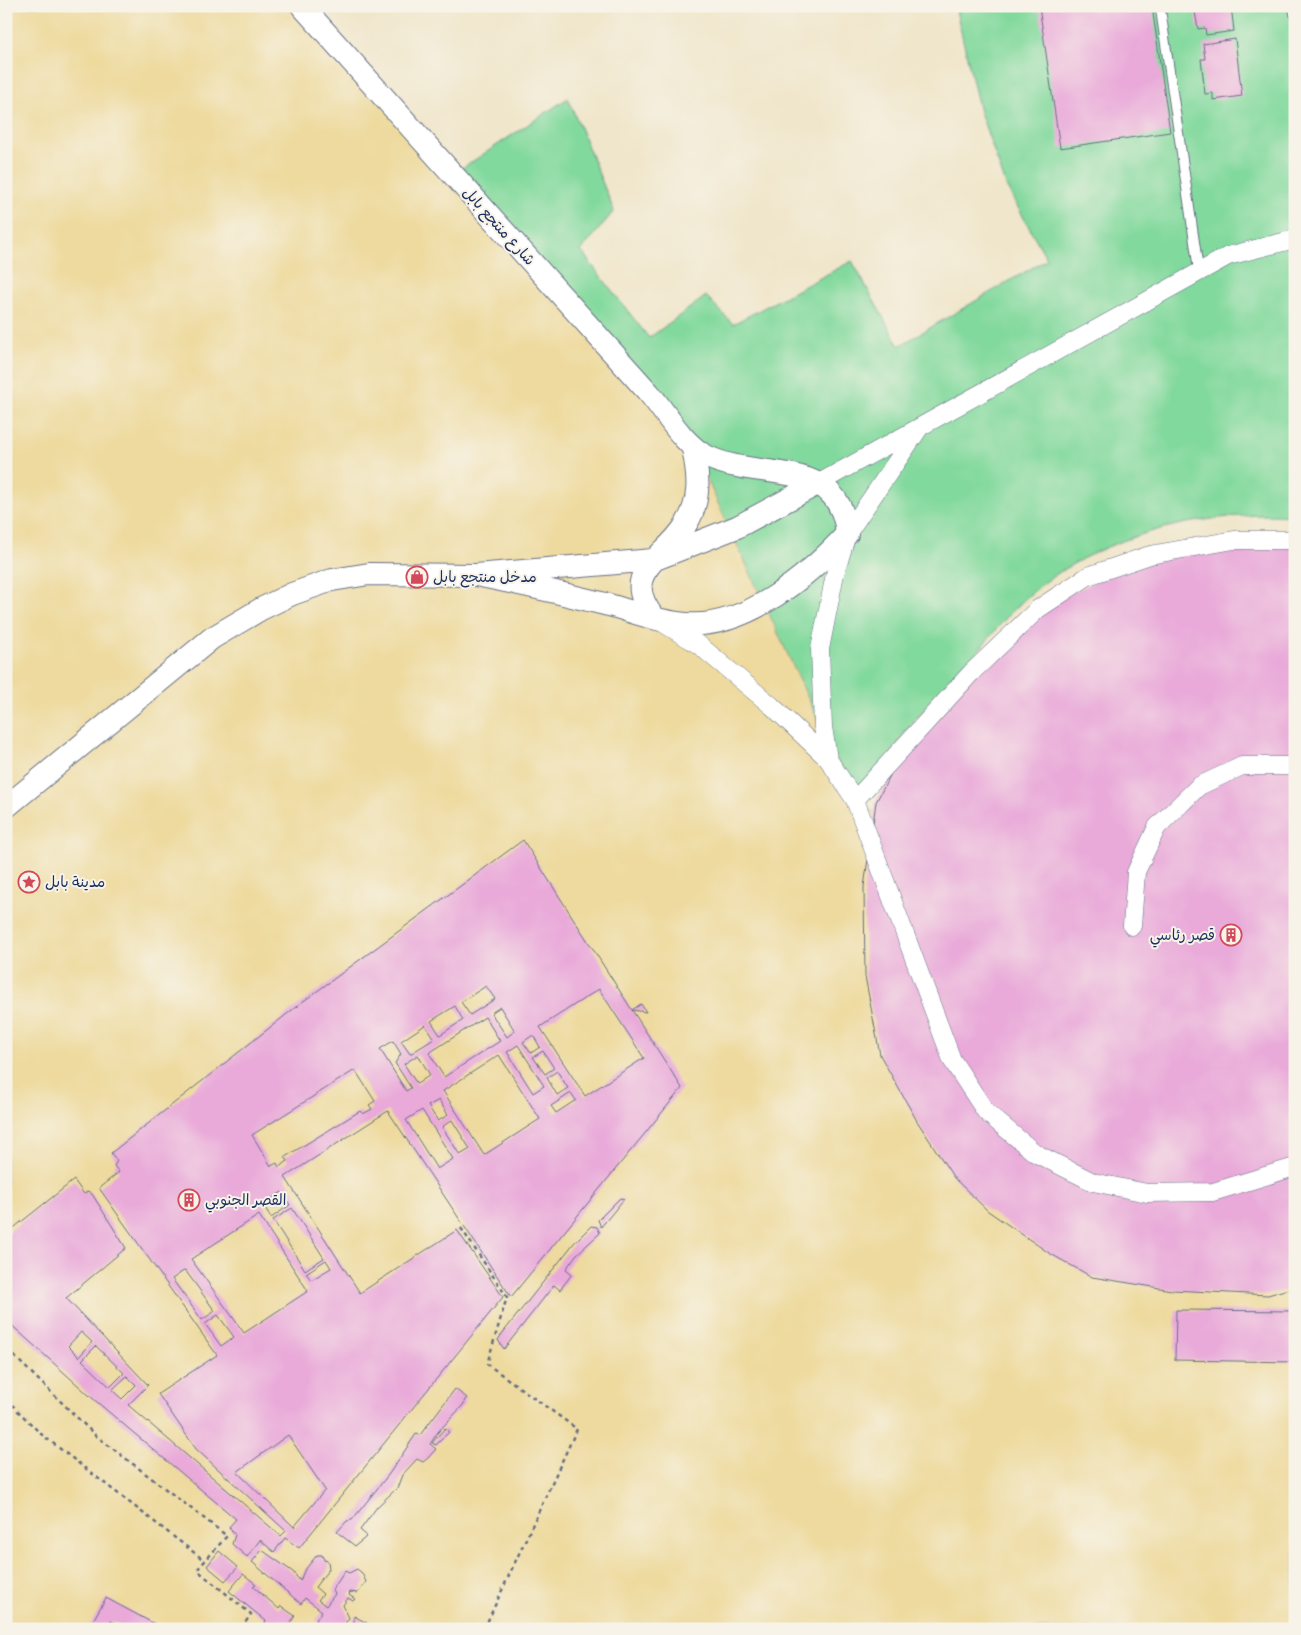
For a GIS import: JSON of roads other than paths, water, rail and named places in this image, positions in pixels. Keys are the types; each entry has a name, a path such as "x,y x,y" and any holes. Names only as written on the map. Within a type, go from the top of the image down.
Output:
{"street":[{"name":"شارع منتجع بابل","path":"302,6 649,393 693,449 726,465 802,476 819,483"},
{"path":"6,807 186,658 212,638 265,606 313,587 350,576 369,574 476,575 653,560 737,527 1199,274 1228,256 1295,239"},
{"path":"476,575 568,594 654,618 687,624 710,622 759,605 781,593 803,576 847,534 922,425"},
{"name":"شارع منتجع بابل","path":"654,618 643,603 640,588 644,572 685,527 694,508 699,486 693,449"},
{"path":"819,483 838,502 843,513 847,534 826,608 820,649 823,727 828,758"},
{"path":"855,800 972,673 1038,609 1088,576 1150,556 1234,540 1295,540"},
{"path":"654,618 699,645 734,673 828,758 855,800 952,1060 986,1112 1035,1153 1093,1182 1147,1193 1213,1192 1295,1167"},
{"path":"1132,926 1136,872 1157,827 1200,786 1242,766 1295,766"}],"lane":[{"path":"1160,6 1199,274"},
{"path":"1294,6 1295,15"}],"place":[{"name":"مدخل منتجع بابل","path":"417,577"},
{"name":"مدينة بابل","path":"29,882"},
{"name":"قصر رئاسي","path":"1231,935"},
{"name":"القصر الجنوبي","path":"189,1200"}]}
